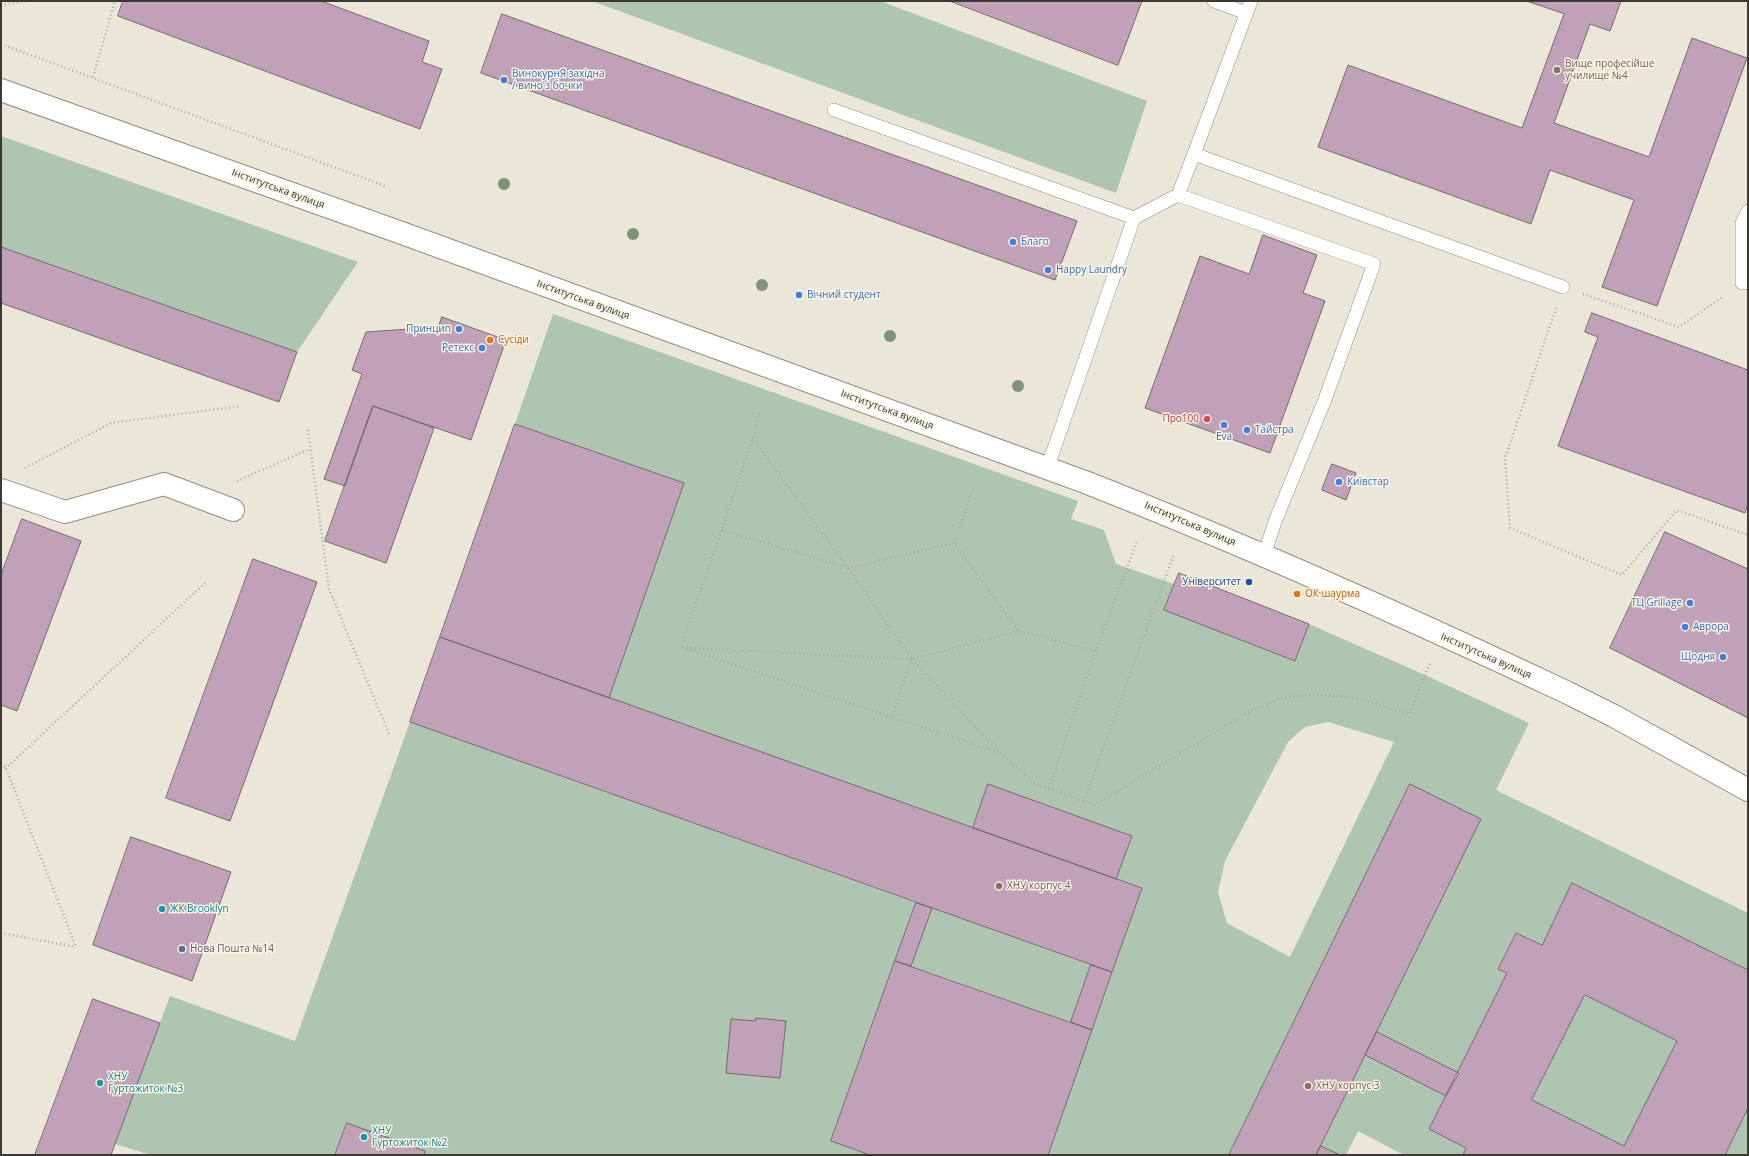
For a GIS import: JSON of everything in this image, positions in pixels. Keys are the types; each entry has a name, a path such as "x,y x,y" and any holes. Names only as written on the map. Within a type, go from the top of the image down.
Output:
{"street":[{"name":"Інститутська вулиця","path":"1,90 399,232 1177,518 1264,555 1597,707 1748,790"},
{"path":"1,490 65,512 164,484 232,510"}],"lane":[{"path":"1047,469 1134,218 1178,195 1249,7 1214,1"},
{"path":"834,110 1134,218"},
{"path":"1194,154 1563,288"},
{"path":"1178,195 1374,264 1324,402 1276,519 1264,555"},
{"path":"1745,283 1742,223 1748,211"}],"path":[{"path":"1,5 26,1"},
{"path":"93,78 115,1"},
{"path":"1,44 385,186"},
{"path":"1745,283 1679,328 1563,288 1505,458 1510,528 1622,575 1677,510 1748,535"},
{"path":"22,470 111,423 241,406"},
{"path":"681,648 753,438 759,413"},
{"path":"308,430 329,589 389,734"},
{"path":"753,438 912,659 1000,753 1036,784 1094,805 1246,714 1282,698 1311,694 1356,698 1409,714 1430,663"},
{"path":"231,481 239,481 310,449"},
{"path":"954,543 974,486"},
{"path":"722,530 848,568 954,543"},
{"path":"1049,788 1096,651 1137,541"},
{"path":"954,543 1019,631"},
{"path":"1084,801 1174,554"},
{"path":"1,769 6,768 205,583"},
{"path":"681,648 912,659 1019,631 1096,651"},
{"path":"681,648 892,716 1000,753"},
{"path":"892,716 912,659"},
{"path":"1,763 6,768 76,947 1,933"}],"green space":[{"path":"592,1 880,1 1147,101 1116,193"},
{"path":"1,136 358,262 297,352 1,247"},
{"path":"553,314 1078,501 1071,519 1104,530 1116,564 1174,584 1165,610 1295,661 1309,624 1529,723 1496,790 1748,913 1748,970 1572,883 1542,945 1516,933 1498,969 1507,973 1429,1129 1466,1148 1463,1155 1404,1155 1358,1131 1346,1155 1341,1155 1321,1146 1480,819 1410,785 1229,1155 1048,1155 1142,888 1116,879 1131,836 988,785 973,828 609,698 684,483 515,424","holes":["1328,722 1394,742 1290,957 1227,923 1218,892 1225,861 1288,742 1305,727"]},
{"path":"410,722 916,903 831,1141 870,1155 424,1155 347,1123 335,1155 151,1155 115,1144 170,996 295,1041"},
{"path":"932,908 1091,965 1071,1022 911,966"},
{"path":"1585,995 1677,1041 1624,1146 1532,1100"},
{"path":"1748,1108 1748,1155 1725,1155"}],"building":[{"path":"123,1 321,1 429,41 422,62 442,69 420,129 118,16"},
{"path":"950,1 1142,1 1118,65"},
{"path":"1527,1 1621,1 1610,31 1590,24 1554,123 1649,157 1692,38 1747,58 1657,306 1602,287 1634,200 1550,170 1531,224 1318,147 1348,65 1522,128 1564,14"},
{"path":"502,14 1077,221 1055,280 481,73"},
{"path":"1263,235 1317,255 1303,293 1325,301 1270,453 1145,408 1200,256 1249,274"},
{"path":"1,247 297,352 279,402 1,303"},
{"path":"1592,313 1748,370 1748,504 1745,513 1558,446 1598,337 1585,332"},
{"path":"442,317 506,340 471,440 373,406 345,486 324,479 362,374 352,370 366,332 438,327"},
{"path":"373,406 434,428 386,563 325,541"},
{"path":"515,424 684,483 609,698 440,637"},
{"path":"1332,464 1356,473 1346,500 1322,490"},
{"path":"22,519 81,541 17,711 1,705 1,575"},
{"name":"ТЦ Grillage","path":"1665,532 1748,569 1748,718 1610,648"},
{"path":"253,559 317,582 230,821 166,798"},
{"path":"1179,573 1309,624 1295,661 1164,610"},
{"path":"440,637 1142,888 1112,972 410,722"},
{"path":"988,784 1132,836 1116,879 973,828"},
{"path":"1410,784 1481,819 1316,1155 1229,1155"},
{"name":"ЖК Brooklyn","path":"131,837 231,872 192,981 93,945"},
{"path":"1572,883 1748,970 1748,1108 1725,1155 1463,1155 1466,1148 1429,1129 1507,973 1498,969 1516,933 1542,945","holes":["1585,995 1677,1041 1624,1146 1532,1100"]},
{"path":"916,903 932,908 911,966 895,961"},
{"path":"895,961 1092,1030 1048,1155 870,1155 831,1141"},
{"path":"1091,965 1112,972 1092,1030 1071,1022"},
{"name":"ХНУ Гуртожиток №3","path":"93,999 160,1023 111,1155 35,1155"},
{"path":"756,1018 786,1021 780,1078 726,1073 731,1019 755,1021"},
{"path":"1377,1032 1459,1073 1446,1096 1365,1055"},
{"name":"ХНУ Гуртожиток №2","path":"347,1123 425,1151 424,1155 335,1155"},
{"path":"1321,1146 1340,1155 1316,1155"}],"place":[{"name":"Вище професійше училище №4","path":"1557,70"},
{"name":"ВинокурнЯ західна / вино з бочки","path":"504,80"},
{"name":"Благо","path":"1013,242"},
{"name":"Happy Laundry","path":"1048,270"},
{"name":"Вічний студент","path":"799,295"},
{"name":"Принцип","path":"459,329"},
{"name":"Сусіди","path":"490,340"},
{"name":"Ретекс","path":"482,348"},
{"name":"Про100","path":"1207,419"},
{"name":"Eva","path":"1224,425"},
{"name":"Тайстра","path":"1247,430"},
{"name":"Київстар","path":"1339,482"},
{"name":"Університет","path":"1249,582"},
{"name":"ОК шаурма","path":"1297,594"},
{"name":"ТЦ Grillage","path":"1690,603"},
{"name":"Аврора","path":"1685,627"},
{"name":"Щодня","path":"1723,657"},
{"name":"ХНУ корпус 4","path":"999,886"},
{"name":"ЖК Brooklyn","path":"162,909"},
{"name":"Нова Пошта №14","path":"182,949"},
{"name":"ХНУ Гуртожиток №3","path":"100,1083"},
{"name":"ХНУ корпус 3","path":"1308,1086"},
{"name":"ХНУ Гуртожиток №2","path":"364,1137"}]}
